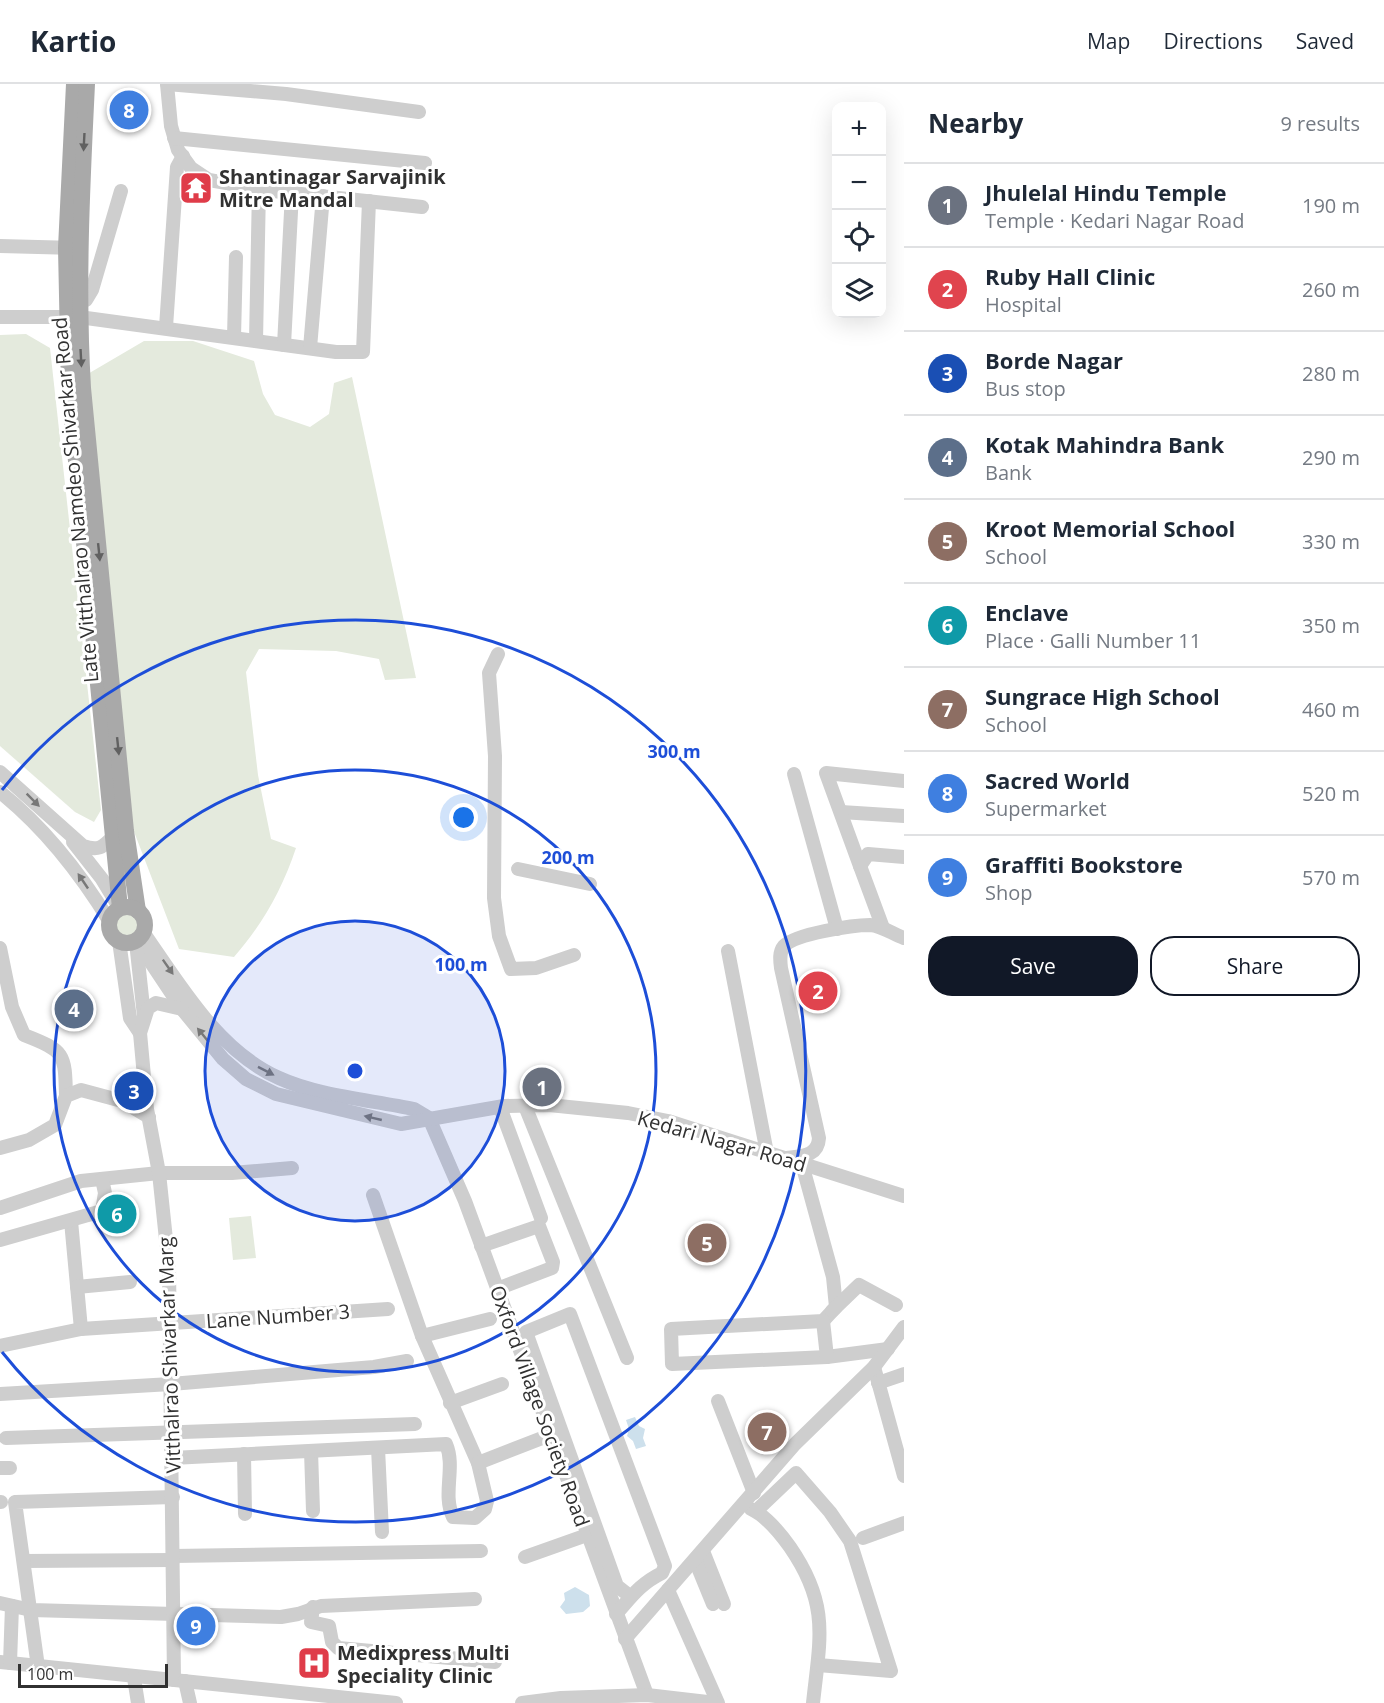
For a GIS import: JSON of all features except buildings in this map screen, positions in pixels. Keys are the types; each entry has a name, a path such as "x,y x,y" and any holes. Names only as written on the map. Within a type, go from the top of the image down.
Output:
{"main road":[{"name":"Late Vitthalrao Namdeo Shivarkar Road","path":"74,84 74,311 69,390 120,908"},
{"name":"Late Vitthalrao Namdeo Shivarkar Road","path":"73,248 87,84"},
{"name":"Late Vitthalrao Namdeo Shivarkar Road","path":"74,311 126,831 138,911"},
{"path":"120,908 138,911 144,921 133,938 111,933 110,922 120,908"}],"street":[{"path":"420,112 286,94 167,84 174,138 192,168 209,180 260,189 422,207"},
{"path":"174,138 425,163"},
{"path":"166,327 177,167 183,156"},
{"path":"256,340 260,189"},
{"path":"74,311 86,300 92,290 121,191"},
{"path":"284,345 292,193"},
{"path":"310,348 323,196"},
{"path":"0,317 74,311 284,345 363,352 369,201"},
{"path":"0,246 73,248"},
{"path":"234,337 236,257"},
{"path":"498,654 489,673 495,756 494,898 499,936 511,969 536,969 574,956"},
{"path":"0,772 23,790 64,831 102,879 120,908"},
{"path":"883,928 826,773 904,781"},
{"path":"794,774 837,929"},
{"path":"0,792 53,843 80,875 110,922"},
{"path":"841,812 904,816"},
{"path":"64,831 83,846 93,849 102,848 113,837"},
{"path":"860,866 868,854 904,857"},
{"path":"518,869 590,884"},
{"path":"785,1158 814,1152 819,1146 819,1137 779,958 785,944 837,929 870,925 883,928 904,939"},
{"path":"133,938 144,1016"},
{"path":"133,938 130,1018 140,1033"},
{"path":"133,938 234,1048 255,1065 281,1079 418,1110 429,1118"},
{"name":"Kedari Nagar Road","path":"133,938 182,1009 223,1059 246,1078 276,1094 401,1124 415,1124 429,1118 500,1107 549,1105 628,1113 668,1121 904,1196"},
{"path":"0,948 12,1007 24,1035 54,1046 66,1063 66,1096 55,1125 29,1140 0,1148"},
{"path":"728,951 767,1153"},
{"path":"140,1033 148,1008 156,1003 182,1009"},
{"name":"Vitthalrao Shivarkar Marg","path":"140,1033 169,1268 174,1613 180,1680 190,1703"},
{"path":"66,1096 81,1090 122,1101 149,1117"},
{"path":"525,1106 627,1358"},
{"path":"500,1107 541,1218"},
{"name":"Oxford Village Society Road","path":"429,1118 482,1246 497,1289 520,1335 550,1435 647,1695"},
{"path":"802,1164 833,1277 836,1306 828,1316 827,1357"},
{"path":"0,1208 81,1181 159,1173 232,1173 292,1168"},
{"path":"0,1240 102,1211 105,1193 102,1179"},
{"path":"172,1458 446,1444 450,1453 447,1506 453,1517 475,1518 485,1509 487,1501 478,1462 422,1336 373,1195"},
{"path":"71,1221 81,1329"},
{"path":"482,1246 539,1226 553,1262 552,1268 497,1289"},
{"path":"77,1287 130,1282"},
{"path":"888,1349 827,1357 672,1365 671,1329 828,1316 859,1285 896,1305"},
{"name":"Lane Number 3","path":"0,1346 81,1329 388,1309"},
{"path":"616,1614 630,1599 643,1582 662,1573 665,1566 570,1314 520,1335 616,1586 630,1599"},
{"path":"422,1336 490,1319"},
{"path":"625,1639 795,1444 874,1367 904,1327"},
{"path":"0,1394 171,1384 374,1368 407,1361"},
{"path":"874,1367 904,1476"},
{"path":"878,1383 904,1374"},
{"path":"450,1403 502,1384"},
{"path":"718,1401 754,1493"},
{"path":"6,1438 415,1424"},
{"path":"478,1462 550,1435"},
{"path":"378,1448 382,1532"},
{"path":"311,1451 313,1511"},
{"path":"244,1454 245,1514"},
{"path":"756,1511 796,1473 830,1512 850,1541 891,1671 818,1665"},
{"path":"38,1666 15,1502 173,1497"},
{"path":"743,1505 756,1511 785,1540 811,1582 820,1612 818,1665 813,1703"},
{"path":"863,1538 904,1523"},
{"path":"525,1557 587,1535"},
{"path":"24,1561 481,1551"},
{"path":"699,1555 718,1604"},
{"path":"522,1703 561,1698 647,1695 717,1703 668,1590"},
{"path":"396,1703 306,1698 180,1680 134,1678 5,1663 6,1604 31,1610 289,1617 313,1607 475,1599"},
{"path":"313,1607 311,1622 329,1626 332,1642 338,1648 495,1662"},
{"path":"134,1678 138,1703"}],"shaded area":[{"path":"26,334 50,348 101,810 94,822 75,812 0,746 0,335"},
{"path":"144,341 193,341 254,361 263,394 275,415 310,427 329,414 334,383 352,377 416,678 385,680 379,659 336,651 259,649 246,672 258,775 271,839 296,848 270,906 254,932 234,957 179,949 133,829 86,375"},
{"path":"117,899 142,922 137,952 113,929"},
{"path":"251,1216 256,1258 233,1260 229,1218"}],"water":[{"path":"635,1417 639,1426 645,1429 643,1438 646,1446 636,1449 633,1441 627,1436 629,1429 626,1420"},
{"path":"575,1587 589,1595 590,1606 583,1612 566,1614 560,1607 565,1600 564,1593"}],"place":[{"name":"Sacred World","path":"129,110"},
{"name":"Shantinagar Sarvajinik Mitre Mandal","path":"196,188"},
{"name":"Ruby Hall Clinic","path":"818,991"},
{"name":"Kotak Mahindra Bank","path":"74,1009"},
{"name":"Jhulelal Hindu Temple","path":"542,1087"},
{"name":"Borde Nagar","path":"134,1091"},
{"name":"Enclave","path":"117,1214"},
{"name":"Kroot Memorial School","path":"707,1243"},
{"name":"Sungrace High School","path":"767,1432"},
{"name":"Graffiti Bookstore","path":"196,1626"},
{"name":"Medixpress Multi Speciality Clinic","path":"314,1663"}]}
